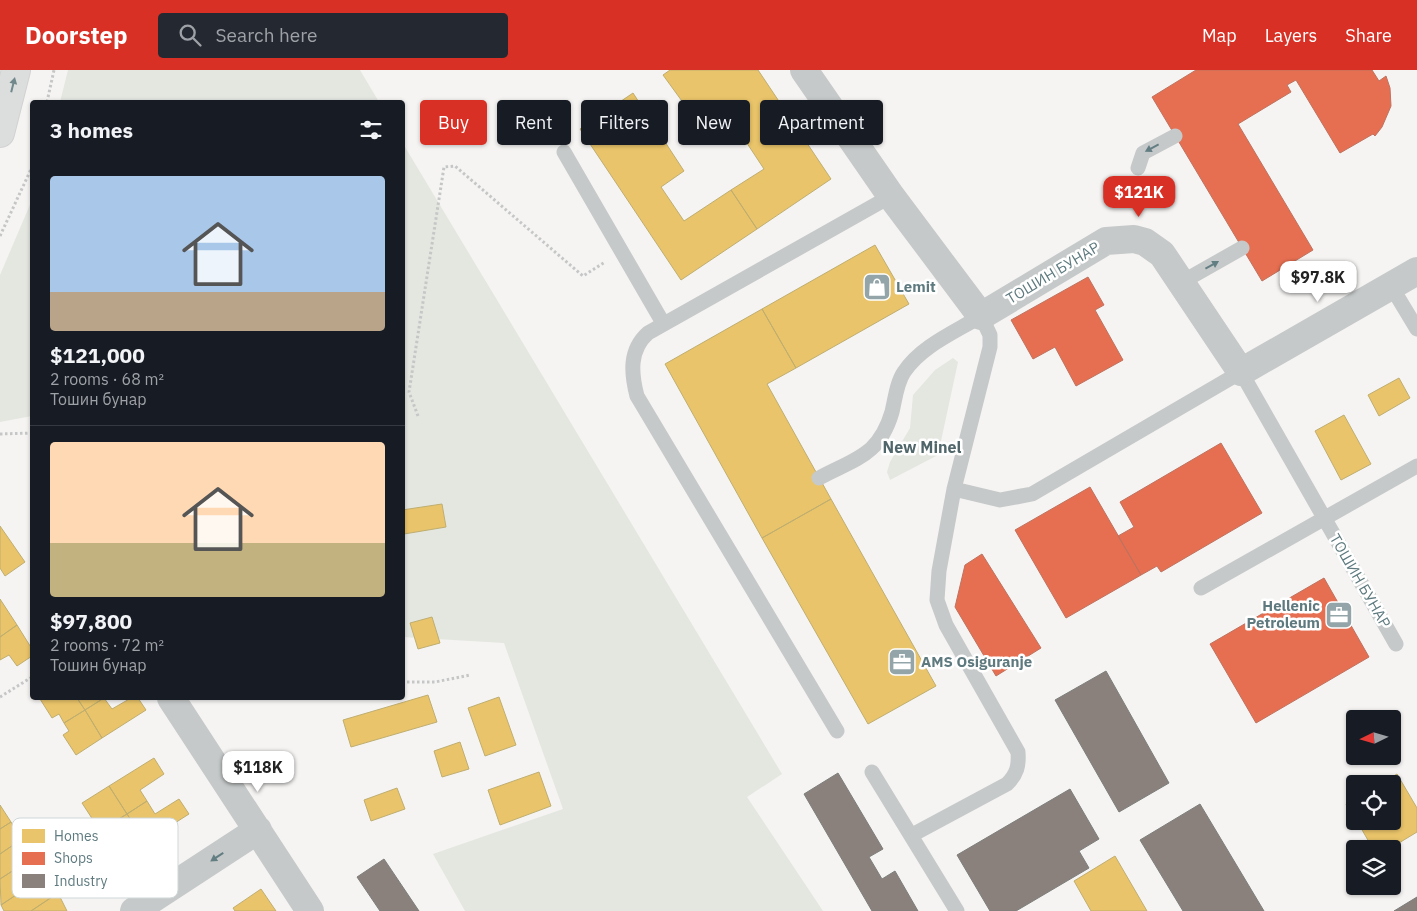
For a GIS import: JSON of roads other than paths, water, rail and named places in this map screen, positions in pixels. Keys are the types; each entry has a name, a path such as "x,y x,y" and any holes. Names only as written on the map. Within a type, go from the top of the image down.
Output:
{"main road":[{"path":"0,134 16,70"}],"street":[{"path":"804,70 891,196 981,316"},
{"name":"ТОШИН БУНАР","path":"981,316 1098,246 1117,239 1134,239 1154,247 1182,282 1241,372"},
{"path":"1241,372 1417,271"},
{"path":"172,700 310,911"},
{"path":"178,882 258,830"},
{"path":"134,911 154,898"}],"lane":[{"path":"1138,168 1143,153 1175,136"},
{"path":"564,152 663,323"},
{"path":"837,731 637,396 632,370 636,349 648,333 891,196"},
{"path":"1182,282 1242,248"},
{"path":"1392,286 1417,329"},
{"path":"819,478 865,455 877,445 889,423 900,381 909,366 923,351 981,316 990,335 990,347 954,489 939,571 937,600 946,625 1018,752 1019,764 1015,775 1007,784 912,835"},
{"path":"954,489 1000,500 1032,494 1241,372"},
{"name":"ТОШИН БУНАР","path":"1241,372 1396,644"},
{"name":"ТОШИН БУНАР","path":"1202,588 1417,466"},
{"path":"872,772 957,911"}],"place":[{"name":"Lemit","path":"877,287"},
{"name":"Hellenic Petroleum","path":"1339,615"},
{"name":"AMS Osiguranje","path":"902,662"}],"district":[{"name":"New Minel","path":"922,447"}]}
